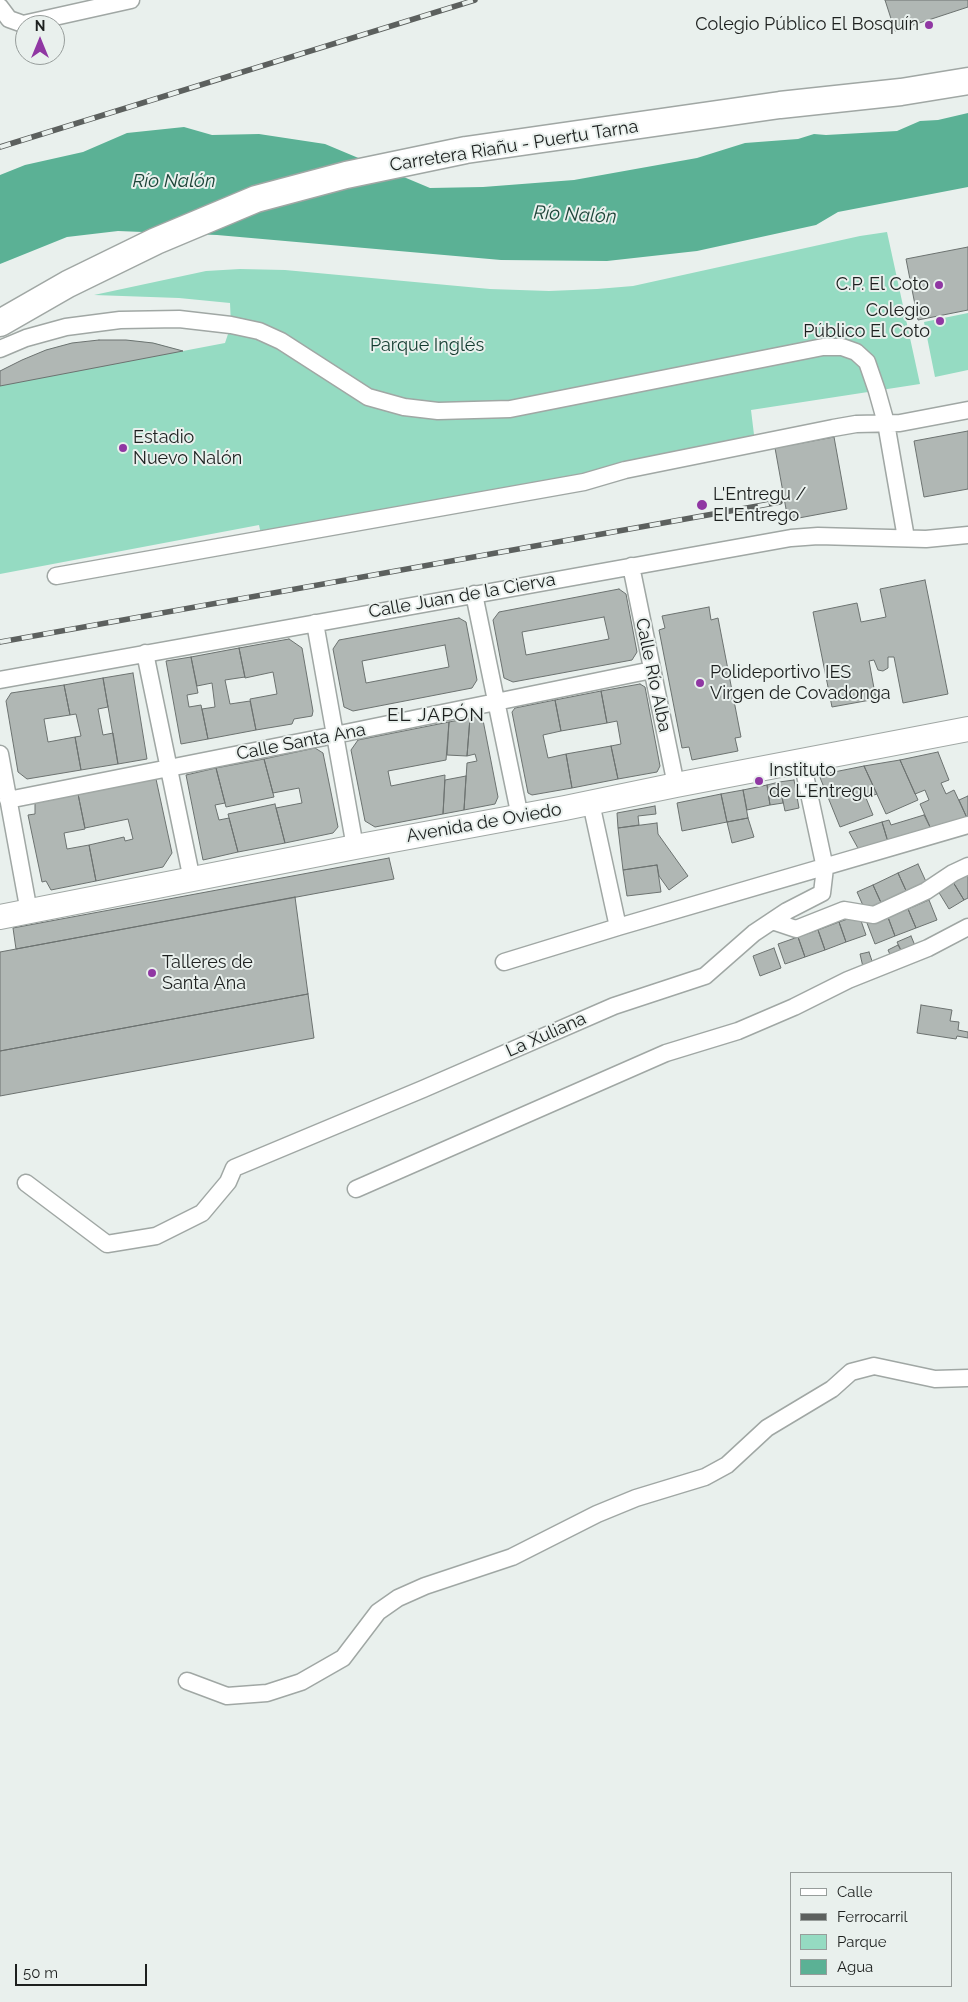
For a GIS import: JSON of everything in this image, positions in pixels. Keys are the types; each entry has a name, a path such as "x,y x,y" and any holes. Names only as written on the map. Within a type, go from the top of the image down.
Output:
{"main road":[{"name":"Carretera Riañu - Puertu Tarna","path":"0,323 68,284 156,241 256,199 346,175 476,149 780,105 901,92 968,81"}],"street":[{"path":"0,7 9,19 23,24 131,0"},
{"path":"0,349 26,338 66,327 120,320 179,319 231,325 259,331 281,341 368,397 404,407 438,411 510,409 823,348 842,347 856,352 867,362 886,423 906,538"},
{"path":"56,576 584,482 625,470 833,428 922,420 968,410"},
{"name":"Calle Juan de la Cierva","path":"0,680 791,538 818,536 926,539 968,535"},
{"name":"Calle Río Alba","path":"631,566 676,785"},
{"path":"474,594 520,817"},
{"path":"315,623 356,847"},
{"path":"145,653 192,880"},
{"name":"Calle Santa Ana","path":"8,800 652,670"},
{"name":"Avenida de Oviedo","path":"0,917 968,730"},
{"path":"0,754 29,912"},
{"path":"802,761 825,868"},
{"path":"590,803 618,927"},
{"path":"504,962 968,825"},
{"path":"772,921 796,929 844,910 874,915 926,891 953,873 968,866"},
{"name":"La Xuliana","path":"26,1182 107,1244 156,1236 202,1213 228,1182 234,1168 614,1006 705,976 754,933 787,911 822,893 825,868"},
{"path":"356,1189 666,1053 738,1031 794,1007 848,980 928,948 961,931"},
{"path":"187,1681 226,1696 267,1693 301,1682 344,1658 378,1612 398,1598 425,1586 512,1557 597,1514 628,1501 705,1477 727,1465 767,1428 832,1389 851,1372 874,1366 935,1379 968,1378"}],"green space":[{"name":"Parque Inglés","path":"887,232 920,384 751,410 755,443 262,539 259,525 0,574 0,371 46,350 72,343 126,340 154,343 183,351 225,343 231,325 230,303 179,298 94,295 206,271 240,269 285,270 490,289 549,291 597,289 633,286 860,236"},
{"path":"968,313 968,370 935,377 924,322"}],"water":[{"name":"Río Nalón","path":"968,113 968,187 838,212 816,225 697,251 607,261 501,260 217,235 118,231 67,237 0,264 0,175 25,165 83,152 127,133 184,127 212,135 259,134 325,144 430,188 483,187 574,180 697,158 745,143 798,139 814,134 897,131 920,121 938,120"}],"building":[{"path":"885,0 968,0 968,7 895,31"},
{"name":"C.P. El Coto","path":"968,247 968,310 918,320 906,259"},
{"path":"99,340 153,343 183,351 0,386 0,371 22,360 46,350 72,343"},
{"path":"968,431 968,489 924,497 914,441"},
{"name":"L'Entregu / El Entrego","path":"834,437 847,509 788,520 775,448"},
{"path":"925,580 948,694 903,703 894,657 888,657 888,668 883,671 878,670 874,660 869,661 876,699 832,707 813,612 857,603 861,622 886,617 880,589"},
{"path":"619,589 626,594 637,652 632,660 513,682 504,678 493,620 499,612","holes":["604,617 609,639 526,655 522,632"]},
{"name":"Polideportivo IES Virgen de Covadonga","path":"709,607 711,620 718,618 741,737 735,738 738,751 692,760 689,747 682,748 659,630 665,628 662,616"},
{"path":"459,618 466,622 477,680 472,688 353,711 344,707 333,649 339,640","holes":["445,645 449,667 366,683 362,661"]},
{"path":"289,639 302,648 313,711 312,716 294,719 292,724 256,730 250,699 277,694 273,672 245,678 239,648"},
{"path":"239,648 245,677 225,680 230,704 250,701 256,730 208,739 202,709 215,707 212,683 197,686 191,657"},
{"path":"191,657 198,693 187,695 189,707 201,705 208,739 181,744 166,661"},
{"path":"133,673 147,759 118,764 103,678"},
{"path":"103,678 108,707 98,709 103,735 113,733 118,764 81,770 75,737 81,736 76,714 70,715 64,685"},
{"path":"640,684 645,687 660,766 657,772 618,779 611,746 621,744 617,721 607,723 601,691"},
{"path":"64,685 70,715 44,719 48,742 75,737 81,770 27,779 18,772 6,701 11,693"},
{"path":"601,691 607,723 561,731 555,700"},
{"path":"555,700 561,731 543,735 548,758 566,754 572,788 532,795 528,793 512,712 515,708"},
{"path":"482,715 498,797 495,804 464,810 467,763 477,761 475,754 467,756 470,718"},
{"path":"470,718 467,756 447,755 449,722"},
{"path":"449,722 446,760 388,771 391,786 445,775 443,814 375,827 365,821 351,750 358,740"},
{"path":"611,746 618,779 572,788 566,754"},
{"path":"315,748 323,753 338,827 333,833 285,843 276,808 302,803 299,788 273,793 264,759"},
{"path":"938,752 949,780 941,783 946,794 954,790 967,818 931,829 920,804 929,800 925,790 915,794 900,760"},
{"path":"264,759 274,797 226,807 216,768"},
{"path":"900,760 918,800 886,814 864,766"},
{"path":"864,766 877,794 866,798 873,815 840,827 819,775"},
{"path":"216,768 225,803 215,805 219,820 229,818 238,852 203,860 186,775"},
{"path":"466,776 464,810 443,814 445,780"},
{"path":"156,779 172,853 163,867 96,881 89,845 124,837 125,841 133,839 128,819 85,828 78,794"},
{"path":"794,780 799,808 785,811 779,782"},
{"path":"779,782 783,803 770,805 767,785"},
{"path":"767,785 770,805 747,810 743,790"},
{"path":"743,790 748,818 727,822 721,794"},
{"path":"78,794 85,829 64,833 67,849 89,845 96,881 51,890 46,881 42,882 28,815 35,814 35,802"},
{"path":"721,794 727,822 682,831 677,803"},
{"path":"968,796 968,817 967,818 959,800"},
{"path":"275,804 285,843 238,852 228,814"},
{"path":"655,806 656,814 638,816 639,825 618,828 617,813"},
{"path":"924,815 931,829 888,842 882,822 889,820 891,825"},
{"path":"748,818 754,837 732,843 727,822"},
{"path":"882,822 888,842 859,850 849,832"},
{"path":"657,823 658,834 688,876 669,890 659,876 657,865 623,870 618,828"},
{"path":"389,858 394,879 16,949 13,928"},
{"path":"918,864 928,886 908,895 898,873"},
{"path":"657,865 661,892 627,896 623,870"},
{"path":"898,873 908,895 883,907 873,885"},
{"path":"968,873 968,898 964,900 953,882"},
{"path":"953,882 964,900 949,909 938,891"},
{"path":"873,885 883,907 865,910 857,892"},
{"name":"Talleres de Santa Ana","path":"295,897 308,994 0,1051 0,952"},
{"path":"929,900 937,920 916,928 908,909"},
{"path":"908,909 916,928 895,936 888,917"},
{"path":"859,915 866,935 846,942 839,922"},
{"path":"887,915 895,936 875,944 867,923"},
{"path":"839,922 846,942 825,950 818,930"},
{"path":"818,930 825,950 805,957 798,937"},
{"path":"911,936 916,948 903,954 897,942"},
{"path":"798,937 805,957 785,964 778,944"},
{"path":"898,945 903,954 892,959 888,950"},
{"path":"774,948 781,968 760,976 753,956"},
{"path":"869,952 873,964 863,967 860,954"},
{"path":"308,994 314,1038 0,1096 0,1051"},
{"path":"921,1005 952,1010 950,1021 959,1022 958,1030 968,1032 968,1038 957,1036 956,1039 917,1033"}],"railway":[{"path":"0,147 475,0"},
{"path":"0,642 780,502"}],"place":[{"name":"Colegio Público El Bosquín","path":"929,25"},
{"name":"C.P. El Coto","path":"939,285"},
{"name":"Colegio Público El Coto","path":"940,321"},
{"name":"Estadio Nuevo Nalón","path":"123,448"},
{"name":"L'Entregu / El Entrego","path":"702,505"},
{"name":"Polideportivo IES Virgen de Covadonga","path":"700,683"},
{"name":"Instituto de L'Entregu","path":"759,781"},
{"name":"Talleres de Santa Ana","path":"152,973"}],"district":[{"name":"EL JAPÓN","path":"436,715"}]}
